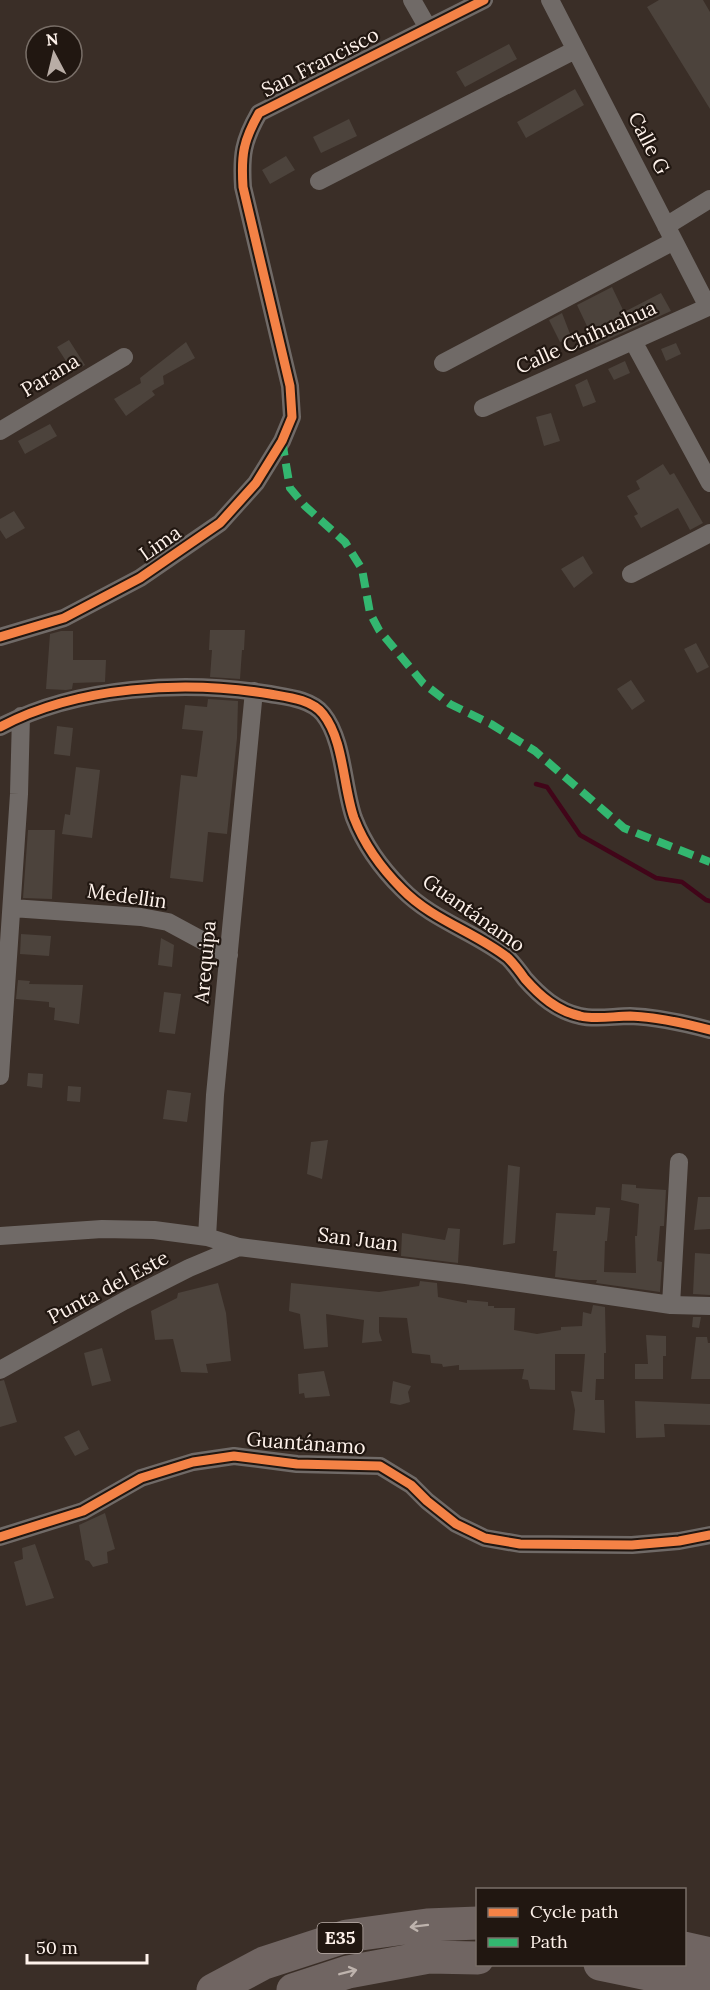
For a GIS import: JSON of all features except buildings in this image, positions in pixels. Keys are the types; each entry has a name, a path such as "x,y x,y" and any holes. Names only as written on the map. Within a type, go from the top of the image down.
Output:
{"highway":[{"name":"E35","path":"213,1990 264,1963 347,1936 427,1925 476,1923"},
{"path":"686,1948 710,1954"},
{"name":"E35","path":"292,1990 348,1972 417,1959 476,1958"},
{"path":"605,1966 710,1987"}],"street":[{"path":"412,0 428,28"},
{"name":"San Francisco","path":"292,417 291,386 243,187 241,159 248,132 259,113 484,0"},
{"name":"Calle G","path":"550,0 708,307"},
{"path":"320,181 575,50"},
{"path":"443,363 670,233 710,199"},
{"name":"Calle Chihuahua","path":"483,408 708,307"},
{"path":"633,341 710,483"},
{"name":"Parana","path":"0,431 124,357"},
{"name":"Lima","path":"0,637 63,618 140,578 220,523 256,483 282,441 292,417"},
{"path":"631,574 710,533"},
{"name":"Guantánamo","path":"0,728 21,716 70,701 134,690 202,687 254,691 309,703 323,714 334,736 354,818 374,857 402,890 429,911 509,959 536,991 554,1006 582,1017 632,1016 683,1023 710,1030"},
{"name":"Arequipa","path":"207,1237 215,1095 254,691"},
{"path":"0,1076 19,794 21,716"},
{"name":"Medellin","path":"12,908 141,917 168,922 229,956"},
{"path":"671,1305 679,1162"},
{"name":"San Juan","path":"0,1236 102,1229 153,1230 207,1237 239,1247 466,1275 671,1305 710,1306"},
{"name":"Punta del Este","path":"0,1370 134,1296 189,1268 239,1247"},
{"name":"Guantánamo","path":"0,1537 83,1511 150,1475 193,1462 234,1456 297,1464 380,1466 411,1485 456,1524 485,1538 520,1544 632,1545 679,1541 710,1535"}],"waterway":[{"path":"536,784 547,787 580,835 656,878 682,882 710,901"}],"marked path":[{"path":"282,441 290,488 305,506 345,542 362,569 370,613 379,630 423,683 450,704 491,724 535,751 624,828 710,862"}],"cycle path":[{"path":"0,637 64,618 140,578 220,523 256,483 282,441 292,417 290,386 243,187 244,149 249,132 259,113 484,0"},
{"path":"0,727 30,713 63,703 97,695 167,687 237,690 284,696 305,702 318,709 330,725 339,750 350,806 363,837 387,873 414,900 508,958 537,991 564,1011 592,1018 630,1016 650,1018 710,1030"},
{"path":"0,1537 83,1511 141,1478 193,1462 234,1456 297,1464 380,1466 411,1485 456,1524 485,1538 520,1544 632,1545 679,1541 710,1535"}]}
